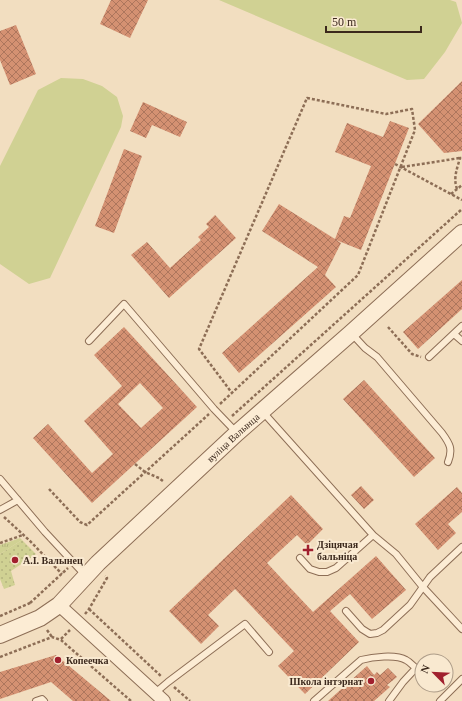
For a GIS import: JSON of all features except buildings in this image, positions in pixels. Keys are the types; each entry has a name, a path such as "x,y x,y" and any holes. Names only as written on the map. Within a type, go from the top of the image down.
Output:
{"street":[{"name":"вуліца Валынца","path":"0,635 40,618 59,605 86,576 237,433 462,233"},
{"path":"59,605 160,697"}],"lane":[{"path":"89,341 124,304 214,409 237,433"},
{"path":"429,357 462,326"},
{"path":"351,333 365,348 377,357 442,433 449,443 451,453 448,462"},
{"path":"454,334 462,341"},
{"path":"262,411 373,535 396,554 422,586 462,629"},
{"path":"0,479 86,576"},
{"path":"0,511 18,500"},
{"path":"300,558 310,569 319,572 328,572 336,568 373,535"},
{"path":"346,611 362,629 370,634 383,630 410,606 422,586 462,547"},
{"path":"160,697 168,682 245,624 269,652"},
{"path":"314,701 361,660 370,658 399,657 407,660 414,665"},
{"path":"389,701 403,682 414,673"},
{"path":"454,687 462,679"},
{"path":"440,701 448,693"},
{"path":"36,701 42,699 44,701"}],"path":[{"path":"49,489 80,522 87,525 232,393 358,276 415,130 412,109 386,114 308,98 199,349 232,393"},
{"path":"401,167 461,158 454,183 457,189"},
{"path":"395,164 462,200"},
{"path":"451,194 462,184"},
{"path":"388,327 412,354 419,358 429,357"},
{"path":"135,464 145,472 159,478 164,483"},
{"path":"0,511 62,574"},
{"path":"0,543 23,535"},
{"path":"0,616 30,603 70,567"},
{"path":"83,616 89,609 107,578 104,574"},
{"path":"89,609 190,701"},
{"path":"0,612 6,614"},
{"path":"48,630 52,637"},
{"path":"61,640 70,630"},
{"path":"0,657 52,637 61,640 131,701"}],"green space":[{"path":"219,0 450,0 456,2 462,23 445,52 424,79 407,80"},
{"path":"61,78 83,79 102,86 117,97 123,116 121,127 50,278 29,284 0,264 0,166 38,90"},
{"path":"20,538 22,540 0,554 0,545"},
{"path":"22,540 36,554 11,571 15,585 4,589 0,579 0,554"}],"place":[{"name":"Дзіцячая бальніца","path":"308,550"},
{"name":"А.І. Валынец","path":"15,560"},
{"name":"Копеечка","path":"58,660"},
{"name":"Школа інтэрнат","path":"371,681"}]}
